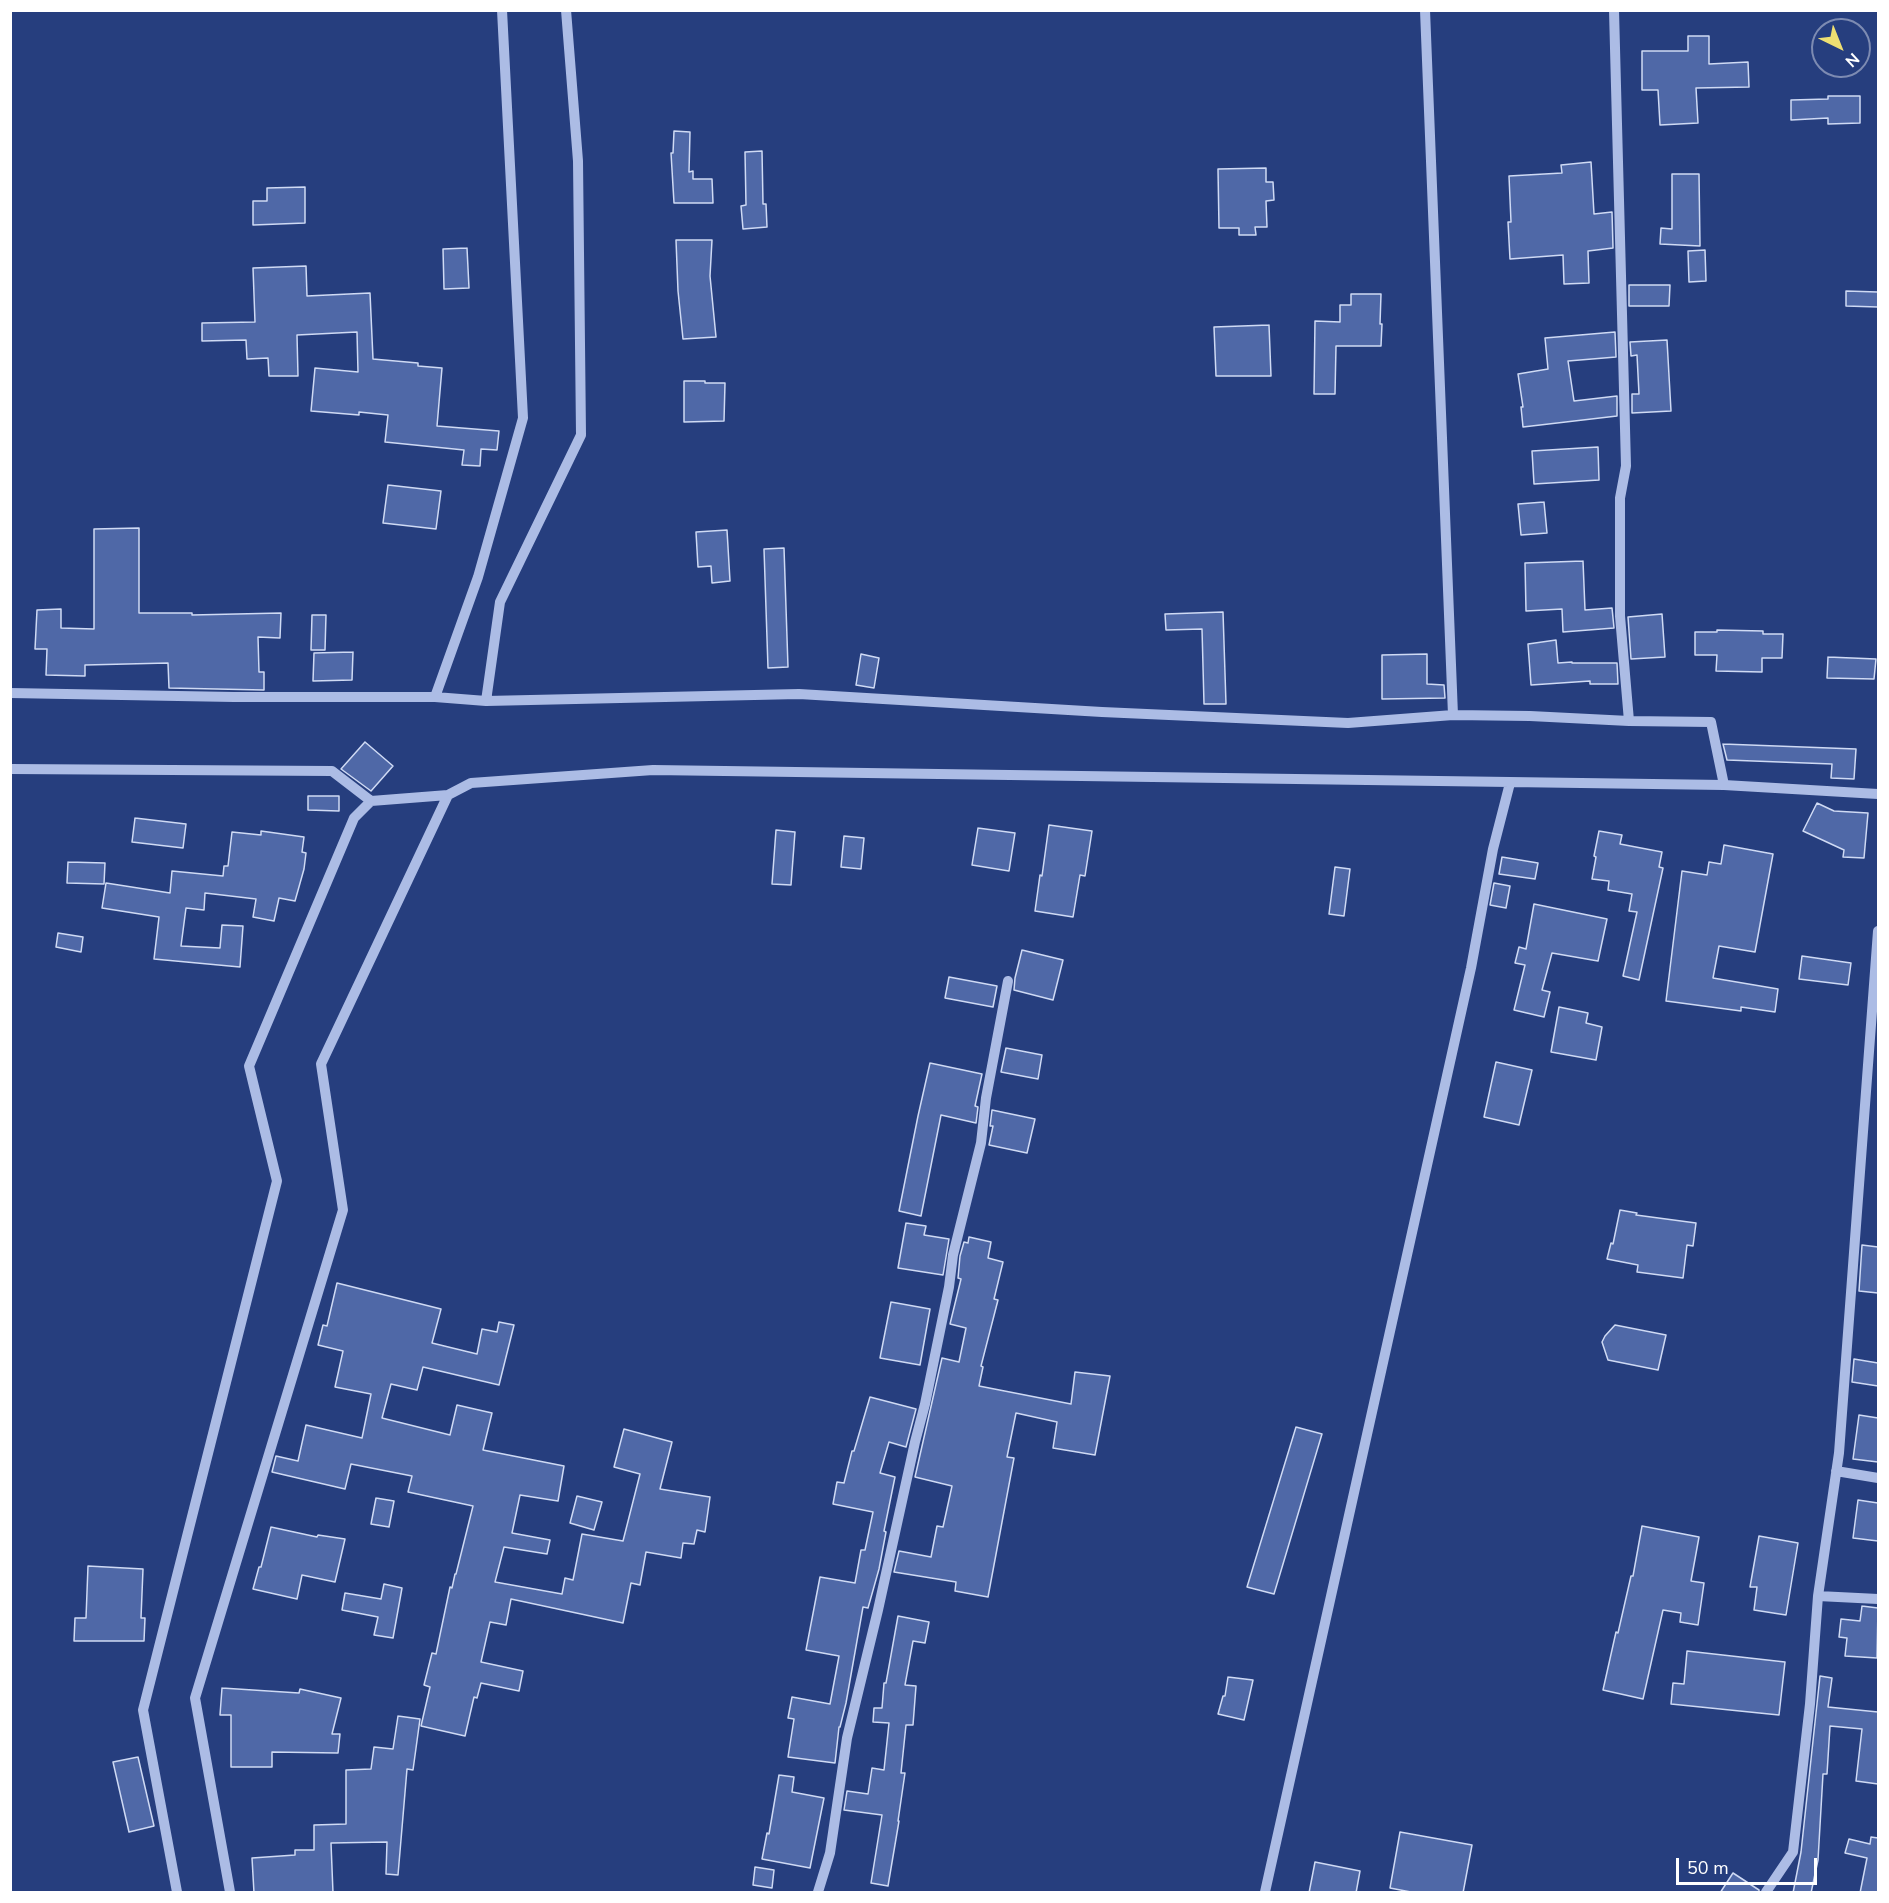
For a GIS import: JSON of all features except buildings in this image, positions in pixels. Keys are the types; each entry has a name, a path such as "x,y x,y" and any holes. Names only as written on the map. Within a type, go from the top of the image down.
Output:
{"street":[{"path":"435,698 478,578 523,418 502,10"},
{"path":"486,701 500,602 581,435 578,161 566,10"},
{"path":"1425,10 1454,715"},
{"path":"1614,10 1626,466 1620,498 1620,616 1629,721"},
{"path":"10,693 435,698 486,701 799,694 1102,712 1348,723 1454,715 1711,722 1724,785"},
{"path":"10,769 332,771 371,801"},
{"path":"177,1893 143,1710 277,1181 249,1066 354,818 371,801 448,795 471,783 653,770 1724,785 1878,794"},
{"path":"1265,1893 1466,992 1493,849 1510,783"},
{"path":"230,1893 195,1698 343,1210 321,1064 448,795"},
{"path":"1766,1893 1792,1852 1810,1704 1818,1596 1836,1472 1878,931"},
{"path":"818,1893 830,1853 847,1738 925,1404 949,1287 953,1255 981,1143 986,1098 1008,981"},
{"path":"1836,1472 1878,1478"},
{"path":"1818,1596 1878,1599"}]}
